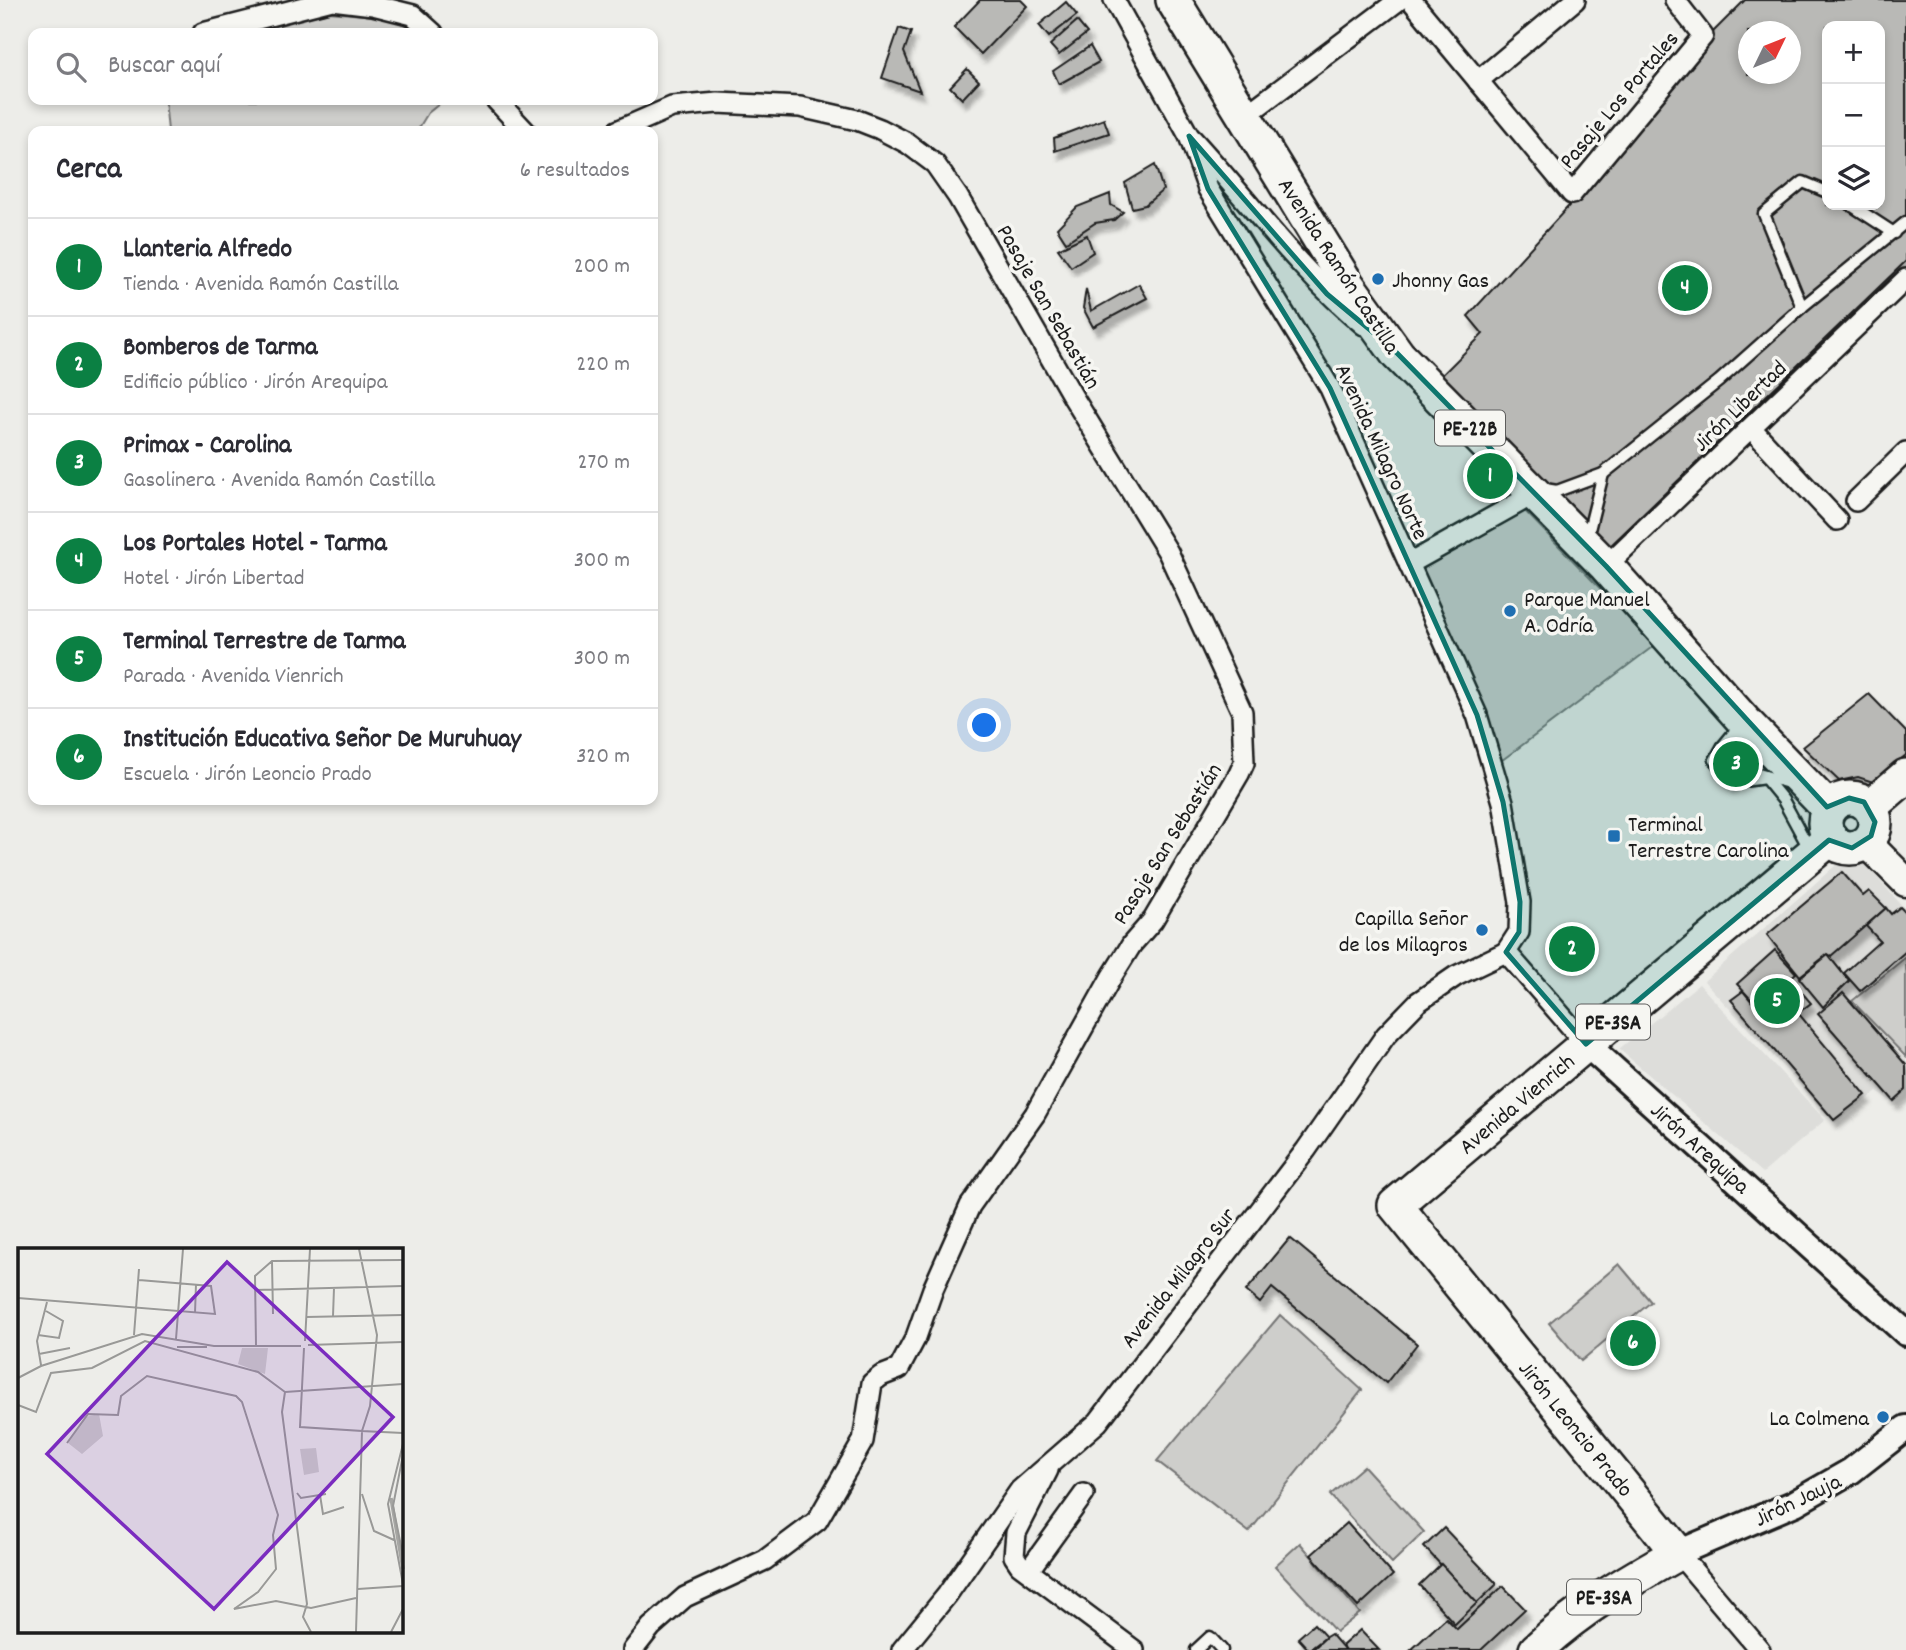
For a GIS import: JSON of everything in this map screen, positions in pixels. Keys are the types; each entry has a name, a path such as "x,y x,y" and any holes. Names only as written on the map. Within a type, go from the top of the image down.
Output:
{"highway":[{"name":"Avenida Ramón Castilla","path":"1172,0 1347,284 1393,349 1596,556 1813,814"},
{"path":"1870,807 1906,776"},
{"path":"1849,797 1857,798 1870,807 1875,821 1866,842 1844,847 1813,814 1849,797"},
{"name":"Avenida Vienrich","path":"1395,1205 1586,1044 1813,814"},
{"name":"Jirón Leoncio Prado","path":"1395,1205 1678,1553"},
{"name":"PE-3SA","path":"1536,1650 1557,1630 1620,1586 1678,1553"}],"main road":[{"path":"1866,842 1906,882"}],"street":[{"path":"223,28 332,0 373,5 413,15 427,28"},
{"name":"Avenida Milagro Norte","path":"1114,0 1189,136 1208,189 1329,388 1477,715 1503,802 1520,902 1519,932 1506,952"},
{"path":"1245,116 1399,0"},
{"path":"1412,0 1478,81 1575,0"},
{"name":"Pasaje Los Portales","path":"1478,81 1572,194 1703,36 1675,0"},
{"name":"Pasaje San Sebastián","path":"628,126 672,107 718,103 800,107 857,120 880,129 907,143 934,164 958,197 1073,397 1168,552 1242,712 1244,746 1244,763 1239,774 1189,860 1153,920 1132,944 1112,976 1035,1114 970,1206 933,1289 916,1337 899,1369 872,1383 863,1441 817,1521 765,1560 685,1597 651,1627 632,1650"},
{"path":"501,105 520,126"},
{"path":"1189,136 1327,294 1393,349"},
{"name":"Jirón Libertad","path":"1596,556 1751,428 1903,287"},
{"path":"1751,428 1837,520"},
{"path":"1856,501 1906,452"},
{"path":"1409,564 1528,488"},
{"name":"Jirón Arequipa","path":"1506,952 1586,1044 1906,1333"},
{"name":"Avenida Milagro Sur","path":"902,1650 947,1595 1020,1490 1098,1422 1306,1150 1386,1035 1428,996 1457,976 1506,952"},
{"name":"Jirón Jauja","path":"1678,1553 1795,1503 1851,1471 1906,1428"},
{"path":"1051,1463 1016,1533 1013,1549 1020,1565 1131,1649"},
{"path":"1028,1570 1084,1494"},
{"name":"Jirón Leoncio Prado","path":"1678,1553 1760,1650"}],"lane":[{"path":"1802,307 1767,228 1764,214 1803,181 1822,190"},
{"path":"1859,210 1894,233"},
{"path":"1528,488 1557,491 1603,474 1719,381 1802,307 1906,222"},
{"path":"1596,556 1590,513 1603,474"},
{"path":"1740,725 1726,749 1715,760 1737,782 1765,778"},
{"path":"1745,770 1765,778 1813,814"},
{"path":"1765,778 1783,800 1813,814"},
{"path":"1196,1650 1210,1637 1223,1650"}],"highlighted area":[{"path":"1189,136 1327,294 1393,349 1606,566 1827,807 1849,798 1864,802 1875,822 1871,836 1852,848 1829,840 1586,1044 1506,952 1519,932 1520,902 1503,802 1477,715 1330,388 1208,189"}],"shaded area":[{"path":"329,12 387,17 412,28 260,28"},
{"path":"165,105 438,105 428,113 420,126 168,126"},
{"path":"1523,509 1655,645 1501,761 1465,668 1419,564"},
{"path":"1844,858 1864,863 1906,910 1906,953 1851,1000 1906,1060 1906,1092 1894,1103 1877,1092 1835,1123 1704,981"},
{"path":"1906,957 1906,1057 1852,1001"},
{"path":"1699,984 1825,1120 1763,1173 1619,1049"},
{"path":"1619,1264 1651,1302 1581,1361 1549,1323"},
{"path":"1280,1315 1362,1390 1249,1532 1157,1461"},
{"path":"1364,1466 1424,1532 1392,1563 1330,1495"},
{"path":"1300,1543 1360,1613 1336,1632 1275,1566"}],"building":[{"path":"980,0 1021,0 1027,6 981,54 954,27"},
{"path":"1745,0 1906,0 1906,261 1607,549 1436,381 1483,334 1468,316 1610,161 1713,32"},
{"path":"1066,2 1077,15 1049,37 1039,25"},
{"path":"1077,21 1087,33 1059,55 1050,45"},
{"path":"899,28 911,32 904,52 920,91 882,78"},
{"path":"1090,46 1099,62 1059,84 1053,71"},
{"path":"967,69 979,81 962,99 950,87"},
{"path":"1104,119 1109,133 1055,151 1054,138"},
{"path":"1155,165 1163,190 1145,205 1132,208 1125,183"},
{"path":"1110,194 1111,205 1123,212 1114,220 1095,223 1066,242 1057,228 1077,207"},
{"path":"1087,235 1093,252 1071,267 1058,249"},
{"path":"1139,284 1147,298 1093,327 1083,308 1086,289 1091,311"},
{"path":"1869,694 1906,732 1906,755 1873,782 1858,777 1839,781 1803,747"},
{"path":"1741,739 1758,758 1729,785 1712,767"},
{"path":"1842,872 1863,896 1869,891 1886,908 1831,956 1828,954 1800,976 1767,935"},
{"path":"1900,907 1906,913 1906,951 1860,991 1844,973 1880,941 1866,926 1886,908 1891,914"},
{"path":"1775,950 1796,973 1758,1007 1737,984"},
{"path":"1828,955 1849,981 1823,1007 1799,978"},
{"path":"1792,981 1811,1003 1798,1013 1866,1095 1834,1120 1731,1000 1743,991 1758,1009"},
{"path":"1843,993 1906,1065 1906,1090 1894,1101 1818,1014"},
{"path":"1290,1238 1417,1344 1386,1383 1272,1288 1260,1303 1246,1291"},
{"path":"1347,1523 1393,1575 1358,1607 1311,1555"},
{"path":"1444,1528 1497,1584 1477,1603 1424,1547"},
{"path":"1441,1564 1477,1603 1455,1624 1419,1585"},
{"path":"1503,1586 1525,1609 1481,1650 1411,1650 1446,1618 1457,1629"},
{"path":"1314,1624 1326,1637 1309,1650 1298,1638"},
{"path":"1360,1630 1379,1650 1345,1650 1342,1646"},
{"path":"1331,1634 1345,1650 1312,1650 1326,1637"}],"place":[{"name":"Jhonny Gas","path":"1378,279"},
{"name":"Los Portales Hotel - Tarma","path":"1685,288"},
{"name":"Llanteria Alfredo","path":"1490,476"},
{"name":"Parque Manuel A. Odría","path":"1510,611"},
{"name":"Primax - Carolina","path":"1736,764"},
{"name":"Terminal Terrestre Carolina","path":"1614,836"},
{"name":"Capilla Señor de los Milagros","path":"1482,930"},
{"name":"Bomberos de Tarma","path":"1572,949"},
{"name":"Terminal Terrestre de Tarma","path":"1777,1001"},
{"name":"Institución Educativa Señor De Muruhuay","path":"1633,1343"},
{"name":"La Colmena","path":"1883,1417"}]}
